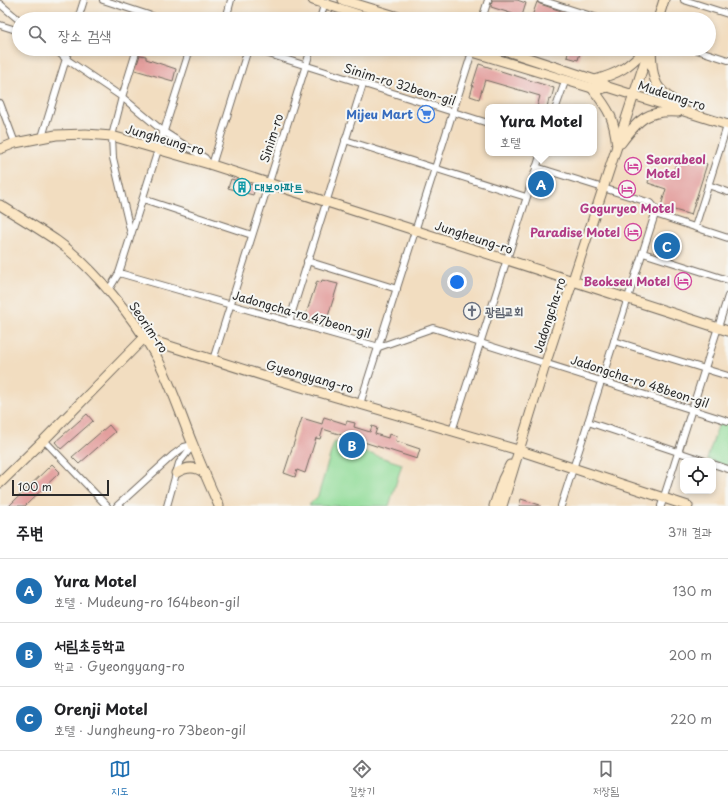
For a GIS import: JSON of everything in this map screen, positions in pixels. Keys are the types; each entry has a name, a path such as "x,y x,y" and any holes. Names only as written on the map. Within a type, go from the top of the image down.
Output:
{"street":[{"path":"80,12 84,0"},
{"path":"103,0 134,12"},
{"path":"228,12 231,0"},
{"path":"313,0 325,2 353,12"},
{"path":"343,0 382,12"},
{"path":"484,12 488,0"},
{"path":"541,0 578,12"},
{"path":"660,12 664,0"},
{"path":"684,0 728,14"},
{"path":"322,12 325,2"},
{"path":"0,4 12,14"},
{"path":"0,25 12,29"},
{"path":"63,56 122,96 164,132 205,158 210,164"},
{"path":"42,137 67,56"},
{"path":"112,136 122,96 135,56"},
{"path":"108,291 119,273 188,56"},
{"name":"Jungheung-ro","path":"210,164 230,109 246,56"},
{"name":"Sinim-ro 32beon-gil","path":"275,56 485,122"},
{"name":"Sinim-ro","path":"213,360 309,56"},
{"path":"360,404 471,56"},
{"name":"Mudeung-ro","path":"486,56 566,79 593,84 602,82 608,87 728,125"},
{"name":"Mudeung-ro","path":"519,56 593,84"},
{"path":"617,148 615,129 610,113 593,84 630,65 639,56"},
{"name":"Jadongcha-ro","path":"502,506 546,362 648,56"},
{"path":"651,56 653,73 658,87 664,95 691,114"},
{"path":"716,56 728,60"},
{"path":"557,104 566,79"},
{"path":"289,322 363,84"},
{"path":"0,103 15,143"},
{"path":"617,148 636,124 646,116 656,113 670,112 691,114"},
{"path":"695,227 728,125"},
{"name":"Jungheung-ro","path":"0,149 15,143 42,137 73,134 112,136 210,164 728,331"},
{"name":"Jungheung-ro","path":"112,136 113,158 132,234"},
{"path":"345,140 526,197"},
{"path":"452,431 540,156"},
{"path":"536,167 651,203 656,209 656,214 561,506"},
{"path":"708,185 728,192"},
{"path":"142,199 252,235"},
{"name":"Seorim-ro","path":"0,205 57,241 81,261 108,291 144,338 174,394 193,445 219,506"},
{"path":"656,214 728,238"},
{"path":"643,253 728,280"},
{"path":"307,262 397,289"},
{"name":"Jadongcha-ro 47beon-gil","path":"119,273 378,347 433,328 546,362"},
{"path":"662,502 728,296"},
{"path":"0,482 44,440 144,338"},
{"name":"Gyeongyang-ro","path":"144,338 274,379 518,450 662,502 688,506"},
{"path":"614,341 728,376"},
{"name":"Jadongcha-ro 48beon-gil","path":"546,362 728,421"},
{"path":"588,422 696,458"},
{"path":"44,440 107,506"},
{"path":"167,506 181,459 193,445"},
{"path":"117,506 173,455 184,447 193,445"},
{"name":"Jadongcha-ro","path":"494,506 503,478 518,450"},
{"path":"716,465 728,469"},
{"path":"176,473 190,467 199,470 206,475"}],"green space":[{"path":"720,420 728,423 728,467 716,462 716,458 707,458"},
{"path":"334,442 402,464 389,506 308,506 318,496"}],"building":[{"path":"492,0 517,0 526,3 523,12 507,12 491,7"},
{"path":"537,2 565,12 533,12"},
{"path":"140,56 146,56 146,59 176,69 173,81 135,70"},
{"path":"567,56 579,56 578,60"},
{"path":"479,64 554,88 551,100 549,99 548,104 538,104 540,96 485,80 479,99 470,96"},
{"path":"679,156 707,164 691,215 661,206 666,189 648,183 650,174 655,171 672,176"},
{"name":"대보아파트","path":"231,179 256,186 253,195 228,188"},
{"path":"322,280 338,284 325,326 304,320 317,281 321,283"},
{"path":"87,414 93,421 61,449 55,442"},
{"path":"324,417 346,424 347,421 355,423 354,427 370,432 372,426 377,428 375,434 388,438 389,434 397,436 396,441 420,449 417,459 323,429 320,439 316,438 305,473 297,470 295,477 284,473 302,418 322,424"},
{"path":"109,425 115,432 79,464 72,457"},
{"path":"52,464 60,472 25,506 9,506"},
{"path":"521,499 540,505 540,506 519,506"}],"place":[{"name":"Mijeu Mart","path":"426,114"},
{"name":"Seorabeol Motel","path":"633,166"},
{"name":"Yura Motel","path":"541,184"},
{"name":"대보아파트","path":"242,187"},
{"name":"Goguryeo Motel","path":"627,189"},
{"name":"Paradise Motel","path":"633,232"},
{"name":"Orenji Motel","path":"667,246"},
{"name":"Beokseu Motel","path":"683,281"},
{"name":"광림교회","path":"472,311"},
{"name":"서림초등학교","path":"352,445"}]}
